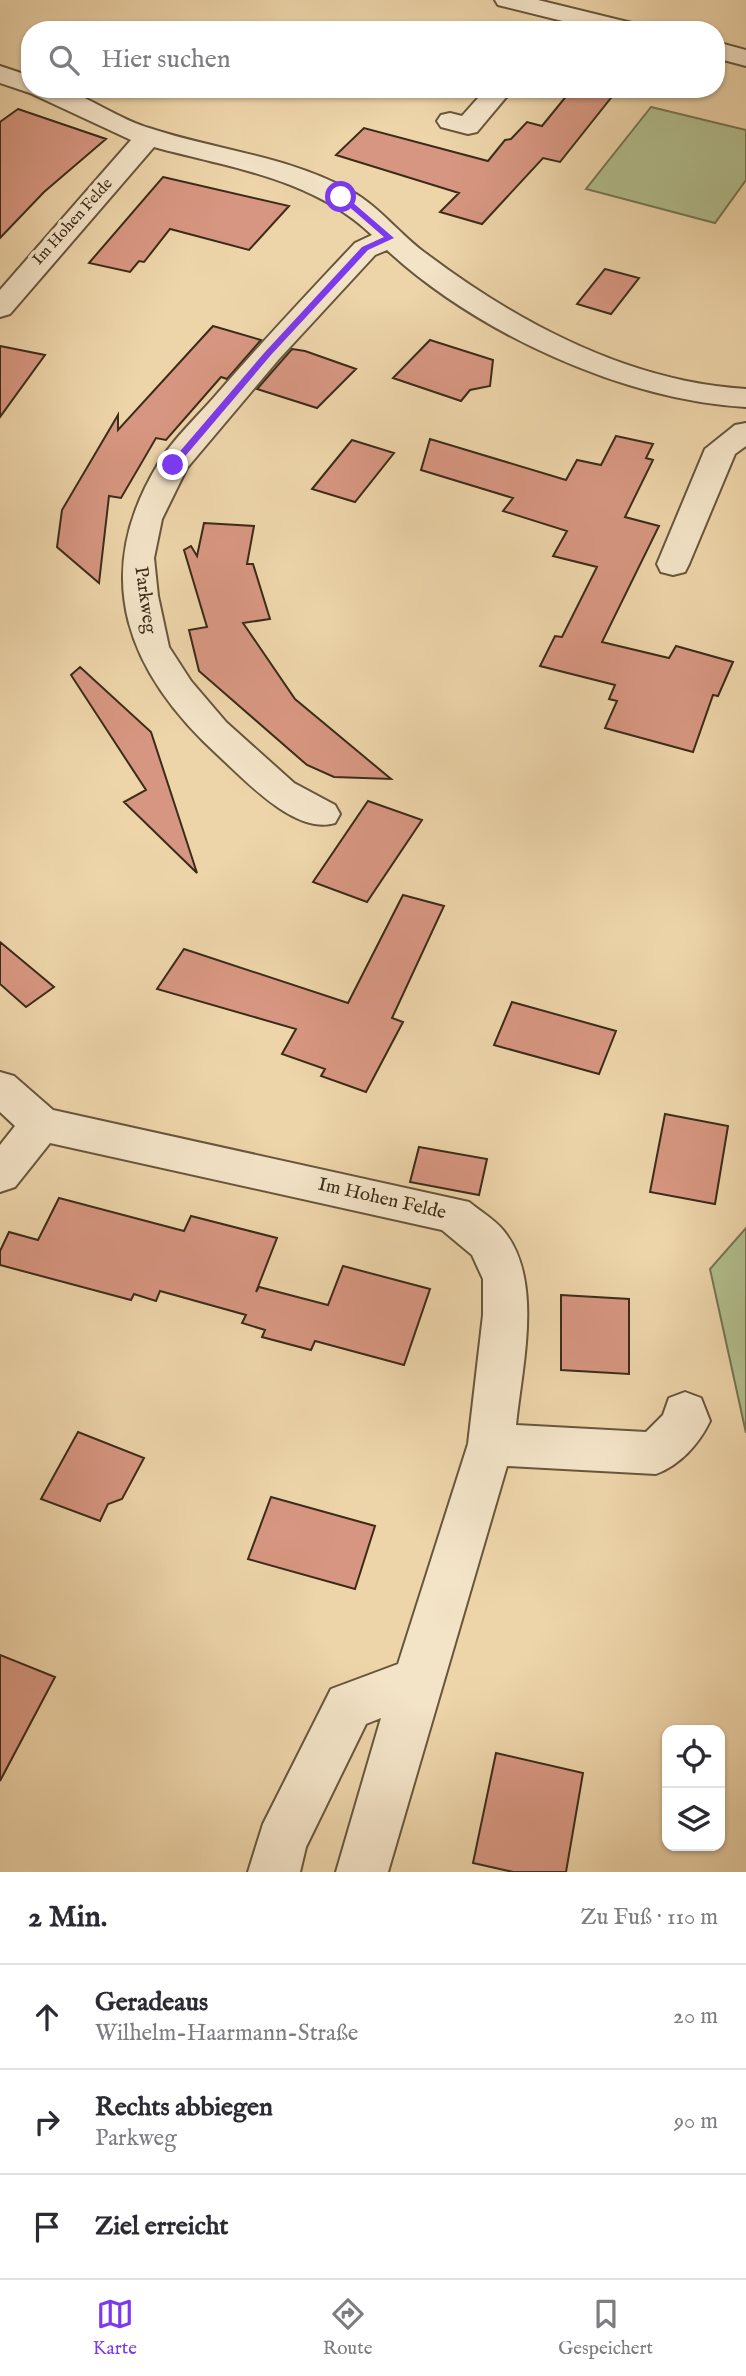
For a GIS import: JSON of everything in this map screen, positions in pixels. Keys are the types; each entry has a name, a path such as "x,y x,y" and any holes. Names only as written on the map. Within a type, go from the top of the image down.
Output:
{"street":[{"path":"507,0 593,21"},
{"path":"725,52 746,58"},
{"path":"0,74 21,82"},
{"path":"60,98 148,138 297,179 341,197 415,259 492,312 602,365 649,383 686,392 746,398"},
{"path":"450,121 468,126 492,98"},
{"name":"Im Hohen Felde","path":"0,308 148,138"},
{"name":"Parkweg","path":"322,814 281,792 213,731 179,689 152,648 141,596 138,558 146,519 173,465 268,354 365,249 389,238"},
{"path":"673,564 721,450 746,432"},
{"name":"Im Hohen Felde","path":"0,1088 41,1124 454,1215 488,1243 505,1279 505,1315 491,1444 417,1681 362,1872"},
{"path":"0,1175 41,1124"},
{"path":"491,1444 656,1453 687,1422 685,1412"},
{"path":"274,1872 281,1842 349,1706 417,1681"}],"green space":[{"path":"651,107 746,130 746,180 715,223 586,189"},
{"path":"746,1228 746,1433 710,1269"}],"building":[{"path":"565,98 611,98 560,162 543,158 482,224 440,212 459,193 336,155 364,128 488,161 505,140 511,139 527,122 542,126"},
{"path":"18,109 106,139 44,192 0,238 0,122"},
{"path":"163,177 289,206 249,250 170,229 144,262 139,261 130,272 89,263"},
{"path":"605,269 639,278 611,314 577,304"},
{"path":"213,326 261,340 227,379 221,377 166,440 156,438 121,498 109,496 99,583 57,547 62,510 118,415 118,430"},
{"path":"430,340 493,360 490,386 470,390 461,401 393,378"},
{"path":"0,346 45,355 0,417"},
{"path":"292,349 356,369 317,408 257,389"},
{"path":"616,436 653,444 646,458 653,460 625,517 659,526 602,642 669,658 676,646 733,662 718,696 713,695 693,752 605,728 617,701 609,699 615,685 540,666 555,636 562,637 597,567 553,556 567,531 503,511 513,498 421,470 430,439 566,480 577,460 601,465"},
{"path":"352,440 394,453 355,502 312,489"},
{"path":"204,523 254,526 247,564 253,564 270,619 243,623 295,699 391,779 334,777 307,765 199,671 189,630 207,627 184,550 191,546 197,556"},
{"path":"80,667 151,732 197,873 124,802 146,790 71,675"},
{"path":"368,801 422,820 367,902 313,882"},
{"path":"403,895 444,906 392,1018 403,1022 366,1092 321,1076 325,1069 282,1054 296,1029 157,989 184,949 348,1003"},
{"path":"0,942 54,987 26,1007 0,984"},
{"path":"512,1002 616,1031 599,1074 494,1045"},
{"path":"665,1114 728,1126 715,1204 650,1192"},
{"path":"419,1147 487,1159 479,1195 410,1182"},
{"path":"59,1198 184,1231 191,1216 277,1238 256,1292 259,1287 328,1305 343,1266 430,1289 404,1365 315,1341 311,1350 262,1337 265,1330 242,1323 246,1315 160,1291 156,1301 134,1294 131,1300 0,1265 0,1251 9,1232 38,1240"},
{"path":"561,1295 629,1299 629,1374 561,1370"},
{"path":"78,1432 144,1458 122,1499 108,1504 100,1521 41,1499"},
{"path":"271,1497 375,1526 355,1589 248,1559"},
{"path":"0,1655 55,1677 0,1781"},
{"path":"496,1753 583,1773 566,1872 513,1872 473,1863"}],"route":[{"path":"173,465 268,354 365,249 389,238 341,197"}]}
